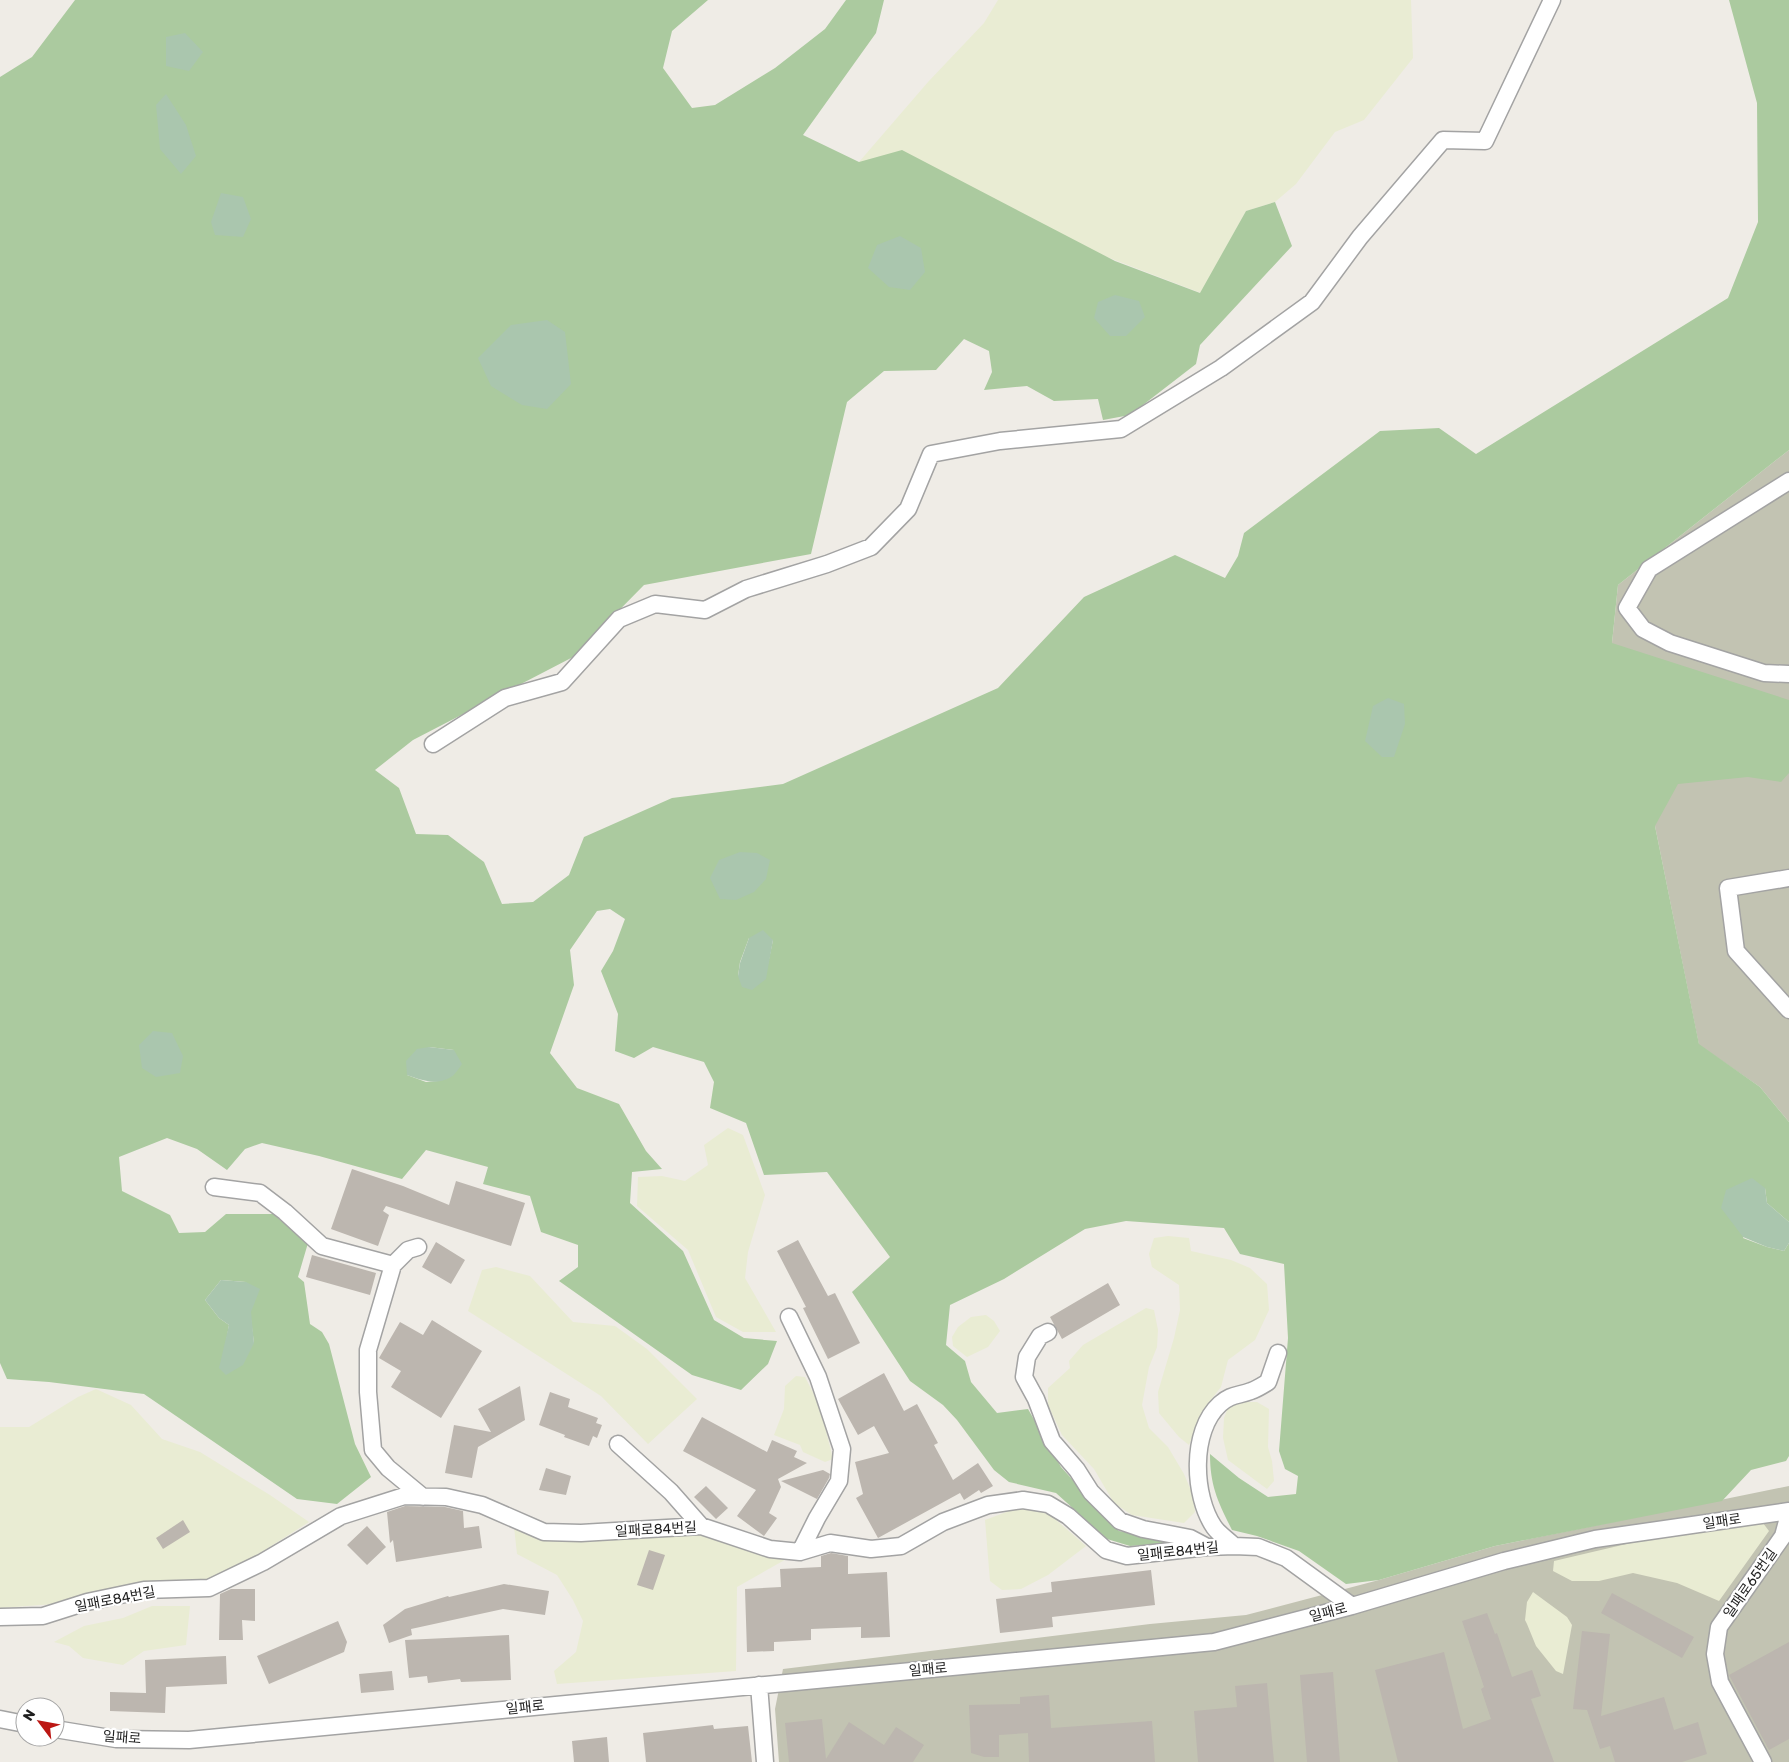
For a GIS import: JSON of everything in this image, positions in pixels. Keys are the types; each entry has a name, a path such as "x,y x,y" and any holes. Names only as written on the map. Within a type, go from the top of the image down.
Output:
{"street":[{"path":"433,744 505,698 562,682 619,619 655,604 705,610 746,589 827,564 871,547 908,509 931,454 1000,441 1120,429 1221,368 1312,302 1360,237 1444,140 1485,141 1552,0"},
{"path":"1789,480 1650,569 1627,608 1642,629 1670,643 1764,673 1789,674"},
{"path":"1789,878 1728,888 1736,951 1789,1010"},
{"path":"214,1187 260,1193 285,1212 322,1246 393,1265"},
{"path":"418,1247 408,1250 393,1265 368,1350 368,1392 373,1450 388,1468 423,1497"},
{"path":"788,1317 818,1377 842,1449 839,1482 817,1518 800,1552"},
{"path":"1048,1332 1040,1336 1027,1357 1024,1377 1036,1399 1052,1442 1077,1470 1091,1492 1120,1521 1143,1529 1190,1538 1207,1547"},
{"path":"1234,1546 1215,1527 1201,1500 1198,1469 1200,1441 1210,1418 1218,1406 1230,1396 1252,1391 1268,1382 1278,1353"},
{"path":"618,1444 671,1492 701,1526"},
{"name":"일패로84번길","path":"0,1617 43,1616 87,1602 144,1590 209,1588 262,1562 341,1516 404,1496 446,1497 482,1505 544,1532 581,1533 701,1526 770,1549 800,1552 830,1543 871,1549 901,1546 943,1522 988,1505 1023,1500 1048,1504 1068,1516 1106,1550 1127,1556 1207,1547 1258,1547 1286,1558 1352,1606"},
{"name":"일패로","path":"65,1731 116,1739 189,1740 1214,1642 1352,1606 1504,1561 1595,1539 1789,1512"},
{"name":"일패로65번길","path":"1763,1762 1720,1682 1715,1654 1719,1627 1783,1536 1789,1512"},
{"path":"759,1685 765,1762"},
{"path":"0,1719 15,1722"}],"shaded area":[{"path":"998,0 1411,0 1413,58 1364,120 1335,132 1296,184 1275,202 1246,211 1201,293 859,162 928,82 984,23"},
{"path":"1789,450 1789,1122 1760,1087 1699,1045 1655,826 1612,643 1618,585"},
{"path":"728,1128 743,1135 765,1195 748,1252 745,1278 776,1332 743,1332 716,1317 688,1250 637,1206 638,1177 662,1176 685,1181 708,1165 704,1145"},
{"path":"1168,1236 1189,1238 1191,1251 1231,1260 1250,1268 1267,1284 1269,1310 1255,1340 1228,1360 1221,1387 1203,1410 1189,1445 1179,1437 1159,1413 1158,1392 1180,1310 1179,1285 1152,1267 1149,1254 1154,1238"},
{"path":"496,1267 530,1276 573,1322 615,1326 647,1349 697,1399 648,1444 601,1396 468,1311 482,1270"},
{"path":"1146,1308 1154,1310 1158,1330 1157,1347 1149,1367 1142,1405 1149,1428 1168,1447 1184,1474 1193,1495 1195,1512 1184,1523 1132,1515 1114,1503 1094,1469 1062,1435 1048,1405 1048,1388 1070,1368 1069,1361 1083,1345"},
{"path":"986,1315 994,1321 1000,1331 988,1347 967,1357 953,1346 952,1337 958,1327 971,1317"},
{"path":"796,1376 805,1377 820,1406 833,1459 825,1462 803,1452 800,1445 774,1435 784,1409 785,1386"},
{"path":"96,1389 131,1405 162,1439 200,1452 270,1495 309,1522 254,1557 202,1582 69,1603 0,1608 0,1427 29,1427 78,1397"},
{"path":"1241,1402 1257,1402 1269,1409 1268,1447 1272,1461 1274,1481 1267,1489 1228,1460 1223,1438 1224,1418 1228,1408"},
{"path":"1789,1486 1789,1762 779,1762 775,1709 783,1669 1150,1624 1246,1615 1379,1580 1495,1546"},
{"path":"1017,1508 1047,1512 1086,1546 1048,1575 1021,1589 1002,1590 990,1581 985,1520"},
{"path":"1763,1523 1769,1531 1719,1601 1677,1583 1633,1573 1599,1581 1572,1581 1553,1571 1554,1561 1635,1542 1691,1530"},
{"path":"514,1527 581,1540 661,1537 703,1532 790,1557 737,1587 736,1671 557,1684 554,1671 576,1652 583,1621 573,1600 557,1575 517,1554"},
{"path":"1533,1592 1567,1617 1572,1625 1563,1674 1556,1671 1536,1646 1525,1620 1527,1602"},
{"path":"152,1606 190,1606 186,1645 144,1651 123,1665 83,1658 69,1646 54,1642 84,1626 123,1618"}],"green space":[{"path":"75,0 708,0 672,31 663,68 692,108 715,105 775,68 825,29 846,0 884,0 876,33 803,135 859,162 902,150 1115,261 1200,293 1246,211 1275,202 1292,246 1200,345 1196,364 1130,415 1103,420 1098,399 1054,401 1027,386 984,390 992,372 989,351 964,339 936,370 884,371 847,402 811,554 644,585 573,657 413,740 375,770 399,788 416,834 448,835 484,862 502,904 533,902 569,875 584,837 672,798 783,784 998,688 1084,597 1175,555 1225,578 1238,556 1244,533 1380,431 1439,428 1476,454 1728,298 1758,222 1757,103 1729,0 1789,0 1789,450 1618,585 1612,643 1789,700 1789,773 1781,782 1748,777 1678,784 1655,826 1699,1044 1760,1087 1789,1122 1789,1222 1767,1203 1765,1188 1743,1238 1784,1251 1789,1243 1789,1456 1786,1461 1751,1470 1722,1501 1495,1546 1379,1580 1346,1584 1299,1551 1257,1536 1232,1530 1219,1502 1211,1475 1210,1454 1239,1478 1268,1497 1296,1494 1298,1476 1285,1469 1279,1451 1288,1338 1284,1264 1240,1254 1224,1228 1126,1221 1085,1229 1004,1279 950,1305 946,1345 965,1361 971,1382 997,1413 1028,1409 1061,1467 1119,1531 1183,1542 1130,1546 1107,1539 1056,1493 1009,1482 994,1470 957,1420 943,1405 910,1381 852,1292 890,1257 827,1172 764,1175 746,1123 710,1108 714,1082 704,1062 653,1047 634,1058 615,1051 618,1014 601,971 613,951 625,919 610,909 597,911 570,950 574,985 550,1053 577,1088 619,1104 646,1151 662,1169 632,1172 630,1203 683,1251 714,1320 744,1338 777,1341 768,1364 741,1390 692,1375 559,1281 578,1267 578,1245 541,1232 530,1196 483,1184 488,1167 426,1150 402,1179 319,1156 262,1143 245,1149 227,1170 197,1149 167,1138 119,1157 122,1191 170,1215 179,1233 205,1232 226,1214 273,1214 308,1243 298,1277 304,1282 310,1324 322,1332 329,1344 355,1444 371,1477 337,1504 297,1499 144,1394 49,1382 7,1379 0,1363 0,77 32,57","holes":["749,938 773,940 768,964 738,976 740,962","429,1047 454,1050 438,1081 426,1082 407,1075","221,1280 246,1282 254,1343 226,1342 229,1325 219,1318 205,1300"]},
{"path":"185,33 203,52 189,71 166,66 166,37"},
{"path":"166,94 186,125 196,156 181,174 160,149 156,105"},
{"path":"221,193 243,197 251,219 243,237 215,235 211,222"},
{"path":"900,236 921,248 925,272 910,290 889,287 868,268 877,245"},
{"path":"1115,295 1139,301 1145,317 1126,336 1110,336 1094,318 1098,302"},
{"path":"547,320 565,332 571,384 547,409 522,405 491,386 478,358 511,325"},
{"path":"1388,698 1404,704 1405,724 1394,757 1382,757 1365,741 1373,706"},
{"path":"740,852 757,853 770,860 766,879 754,892 736,900 720,899 710,878 719,860"},
{"path":"763,930 773,940 766,979 752,990 742,987 738,976 740,963 749,938"},
{"path":"153,1031 172,1033 183,1056 180,1073 156,1077 142,1068 139,1045"},
{"path":"429,1047 454,1050 462,1064 452,1076 440,1081 423,1080 407,1075 406,1061 417,1049"},
{"path":"1752,1178 1765,1188 1767,1203 1789,1222 1789,1243 1784,1251 1767,1247 1743,1237 1721,1208 1726,1190"},
{"path":"221,1280 246,1282 260,1289 251,1312 254,1343 243,1365 226,1375 219,1368 229,1325 219,1318 205,1300"}],"building":[{"path":"352,1169 403,1186 449,1205 456,1181 525,1203 511,1246 386,1206 383,1211 389,1215 378,1246 331,1229"},
{"path":"798,1240 828,1296 835,1293 860,1343 828,1359 803,1308 806,1307 777,1251"},
{"path":"436,1242 465,1260 451,1284 422,1267"},
{"path":"312,1255 376,1273 370,1295 306,1277"},
{"path":"1108,1283 1120,1305 1062,1339 1050,1317"},
{"path":"432,1320 482,1351 441,1418 391,1387 401,1371 379,1358 400,1322 423,1335"},
{"path":"884,1373 904,1411 917,1404 938,1443 934,1445 953,1480 978,1463 993,1486 981,1493 979,1490 964,1500 960,1493 878,1538 856,1498 863,1494 855,1462 889,1453 874,1426 858,1435 838,1399"},
{"path":"520,1386 525,1420 478,1447 472,1478 445,1473 454,1425 491,1432 478,1409"},
{"path":"550,1392 570,1399 568,1407 598,1418 596,1423 602,1425 597,1438 593,1436 589,1446 539,1425"},
{"path":"702,1417 767,1452 772,1440 797,1451 794,1457 807,1463 778,1479 781,1487 769,1513 777,1518 764,1536 737,1516 756,1490 683,1451"},
{"path":"546,1468 571,1476 566,1495 539,1490"},
{"path":"823,1470 830,1474 817,1499 781,1481"},
{"path":"706,1486 728,1508 716,1519 694,1497"},
{"path":"405,1506 445,1507 463,1511 464,1528 479,1526 482,1548 396,1562 393,1540 390,1543 387,1512"},
{"path":"183,1520 190,1532 163,1549 156,1538"},
{"path":"367,1526 386,1547 367,1565 347,1545"},
{"path":"649,1550 665,1555 653,1590 637,1585"},
{"path":"831,1553 848,1556 848,1574 887,1572 890,1637 861,1638 861,1627 811,1629 811,1640 774,1642 774,1651 747,1652 745,1589 781,1587 780,1569 821,1567 821,1556"},
{"path":"1151,1570 1155,1605 1052,1617 1053,1627 1000,1633 996,1599 1052,1592 1051,1582"},
{"path":"504,1584 549,1591 545,1615 503,1609 411,1629 412,1635 389,1643 383,1625 405,1609 448,1596"},
{"path":"231,1589 255,1589 255,1621 242,1620 243,1640 219,1640 220,1594"},
{"path":"1612,1593 1694,1637 1682,1658 1601,1613"},
{"path":"1487,1613 1495,1634 1497,1633 1512,1677 1532,1670 1541,1696 1531,1699 1554,1762 1398,1762 1375,1670 1444,1652 1463,1729 1491,1719 1481,1689 1484,1687 1462,1621"},
{"path":"338,1621 347,1642 344,1652 269,1684 257,1656"},
{"path":"1582,1631 1610,1634 1601,1716 1664,1697 1674,1730 1698,1722 1707,1754 1682,1762 1615,1762 1610,1746 1600,1749 1587,1710 1573,1709"},
{"path":"509,1635 511,1680 461,1682 460,1679 428,1683 427,1676 409,1678 405,1640"},
{"path":"1789,1642 1789,1739 1769,1750 1729,1675"},
{"path":"226,1656 227,1684 166,1687 165,1713 110,1711 110,1692 146,1693 145,1660"},
{"path":"392,1671 394,1690 361,1693 359,1674"},
{"path":"1333,1672 1340,1762 1307,1762 1300,1675"},
{"path":"1267,1683 1274,1762 1198,1762 1194,1711 1237,1707 1235,1686"},
{"path":"1049,1695 1051,1728 1152,1721 1155,1762 1029,1762 1028,1733 999,1735 999,1757 984,1757 971,1753 969,1705 1020,1704 1020,1697"},
{"path":"822,1719 826,1759 849,1722 884,1745 896,1727 924,1745 913,1762 789,1762 785,1723"},
{"path":"713,1725 714,1729 748,1726 752,1762 646,1762 643,1733"},
{"path":"607,1737 609,1762 574,1762 572,1741"}]}
